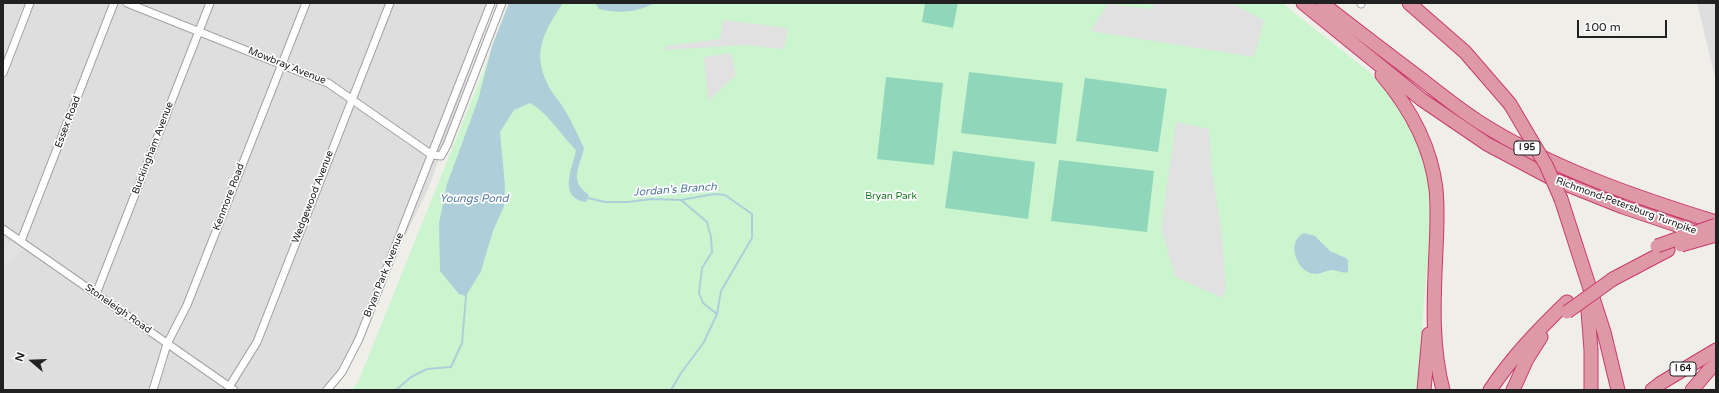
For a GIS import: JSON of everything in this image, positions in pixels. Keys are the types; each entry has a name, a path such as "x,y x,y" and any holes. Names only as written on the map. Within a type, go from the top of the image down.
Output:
{"highway":[{"name":"Richmond-Petersburg Turnpike","path":"1303,3 1421,99 1487,144 1553,179 1623,207 1716,238"},
{"name":"Richmond-Petersburg Turnpike","path":"1322,3 1450,101 1479,122 1511,140 1559,164 1653,202 1716,222"},
{"path":"1409,3 1465,52 1510,104 1546,165 1561,199 1573,234 1604,332 1617,385"},
{"path":"1363,52 1394,89 1410,112 1420,134 1429,160 1436,195 1435,336 1443,390"},
{"path":"1490,390 1508,364 1537,331 1567,307 1610,276 1663,248 1716,225"},
{"path":"1573,234 1589,305 1591,390"},
{"path":"1663,248 1716,235"},
{"path":"1424,390 1435,270"},
{"path":"1498,390 1518,362 1567,307"},
{"path":"1513,390 1527,359 1541,337"},
{"name":"I 64","path":"1652,390 1716,350"},
{"path":"1692,390 1709,370 1716,365"}],"street":[{"path":"3,73 30,3"},
{"name":"Essex Road","path":"21,241 114,3"},
{"name":"Mowbray Avenue","path":"127,3 328,82 432,155"},
{"name":"Buckingham Avenue","path":"96,294 210,3"},
{"name":"Kenmore Road","path":"153,390 166,344 187,305 306,3"},
{"name":"Wedgewood Avenue","path":"231,388 257,342 390,3"},
{"name":"Bryan Park Avenue","path":"327,390 342,372 359,339 491,3"},
{"path":"432,155 441,156 447,145 502,3"},
{"name":"Stoneleigh Road","path":"3,229 231,388"}],"shaded area":[{"path":"3,3 494,3 429,187 330,390 3,390"},
{"path":"1154,3 1232,3 1264,21 1254,57 1090,31 1108,4 1152,9"},
{"path":"1697,3 1716,3 1716,81"},
{"path":"723,20 788,28 784,49 745,45 665,50 665,46 720,39"},
{"path":"731,53 736,75 708,101 704,57"},
{"path":"1176,122 1209,129 1212,171 1221,228 1226,289 1223,298 1175,277 1161,227"},
{"path":"12,240 25,248 3,268 3,247"}],"green space":[{"name":"Bryan Park","path":"511,3 1282,3 1368,71 1381,85 1404,117 1420,151 1430,188 1431,208 1417,390 351,390 358,382"},
{"path":"925,3 958,3 953,28 922,22"},
{"path":"969,72 1063,83 1056,144 961,133"},
{"path":"886,77 943,83 934,165 877,159"},
{"path":"1085,78 1167,89 1158,152 1076,141"},
{"path":"953,151 1035,162 1028,219 945,208"},
{"path":"1059,160 1154,171 1147,232 1051,221"}],"water":[{"name":"Youngs Pond","path":"509,3 563,3 544,35 540,56 541,67 545,79 566,112 584,148 578,168 577,179 583,190 589,195 586,202 577,199 572,195 569,188 569,181 576,150 543,112 530,103 514,110 500,132 505,186 504,206 493,231 481,271 466,296 459,294 440,271 439,223 447,184 478,100 492,46"},
{"path":"595,3 655,3 635,10 621,12 599,9"},
{"path":"1304,233 1315,236 1330,251 1346,258 1348,260 1348,272 1344,273 1332,270 1314,274 1303,269 1296,258 1295,247 1299,236"}],"waterway":[{"name":"Jordan's Branch","path":"588,198 605,202 628,202 651,199 681,200 714,194 725,195 752,214 752,238 721,291 717,314 704,342 681,373 671,390"},
{"path":"681,200 707,222 711,237 712,252 702,268 699,293 703,303 717,314"},
{"path":"396,390 411,377 427,369 451,367 462,343 466,296"}]}
